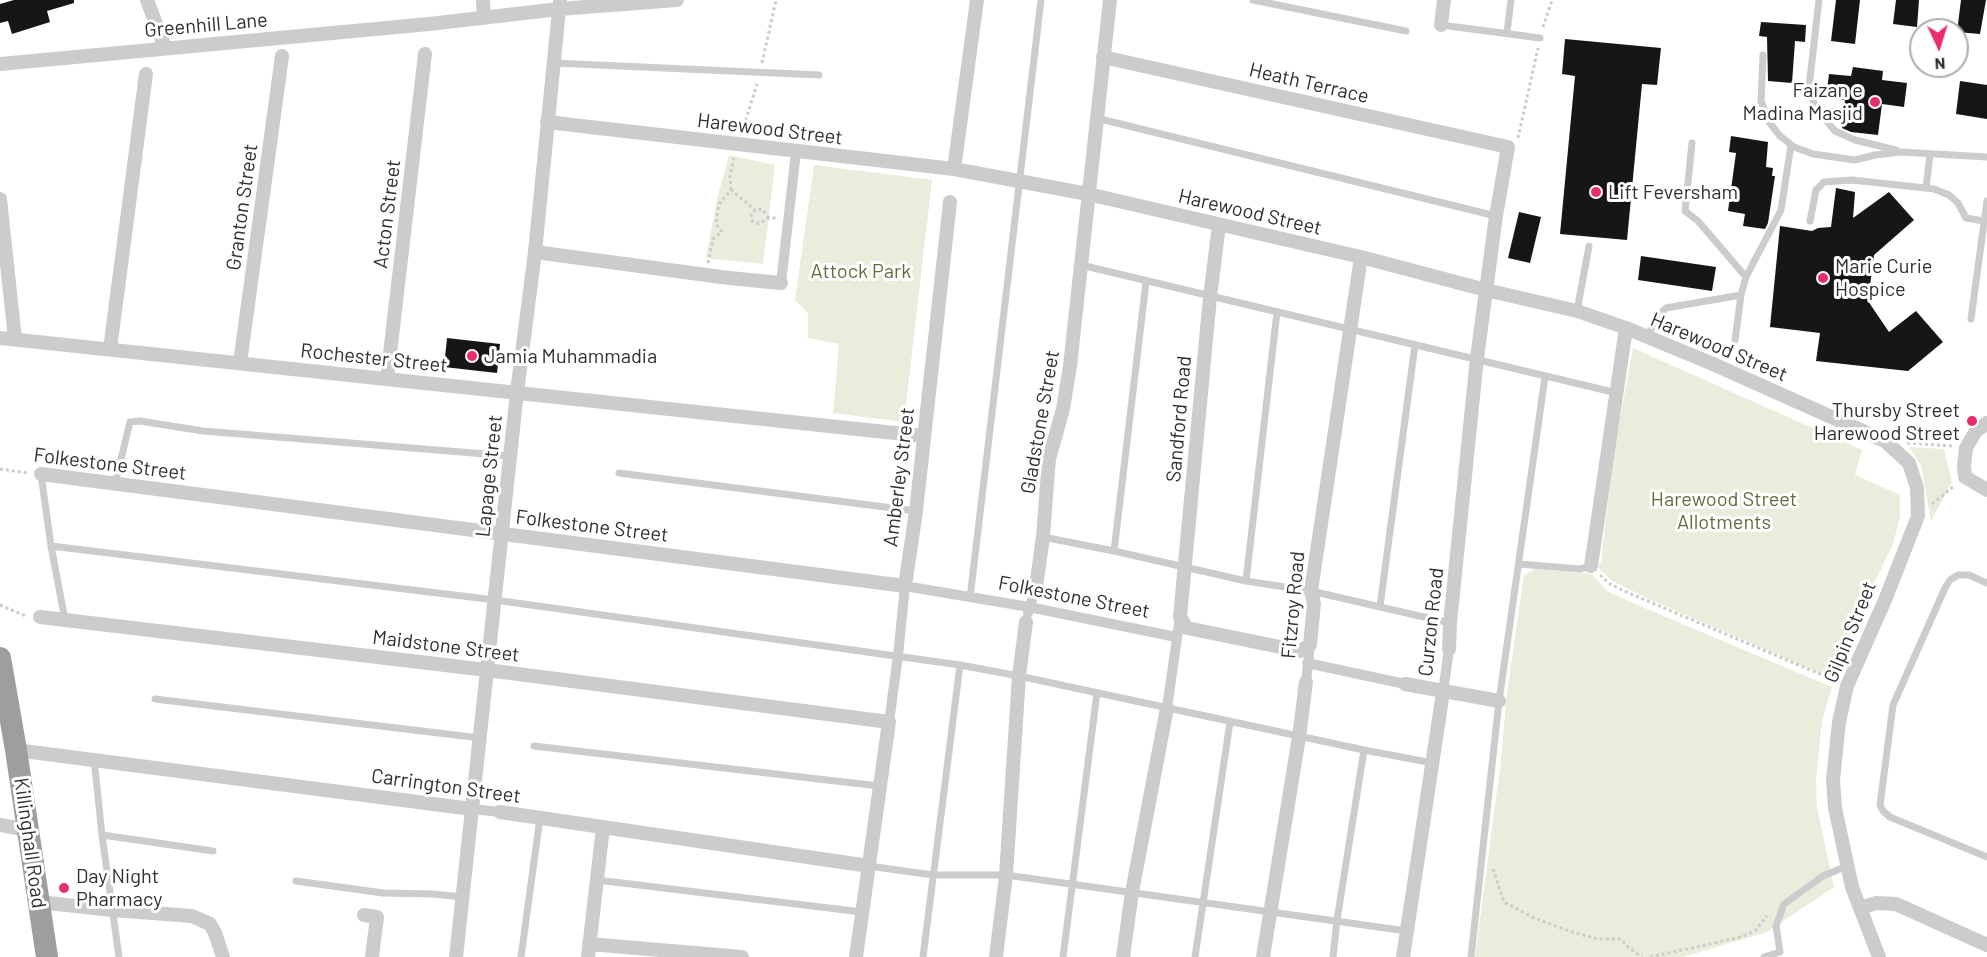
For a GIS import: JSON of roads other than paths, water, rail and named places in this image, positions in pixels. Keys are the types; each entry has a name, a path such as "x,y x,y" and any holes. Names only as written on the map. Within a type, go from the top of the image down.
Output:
{"highway":[{"name":"Killinghall Road","path":"0,658 10,737 28,830 47,957"}],"street":[{"path":"147,0 165,48"},
{"path":"483,0 484,17"},
{"name":"Greenhill Lane","path":"0,64 484,17 560,5 677,0"},
{"path":"954,170 977,0"},
{"name":"Gladstone Street","path":"996,957 1006,875 1019,676 1026,622 1036,587 1043,537 1049,459 1063,409 1070,366 1110,0"},
{"path":"1442,25 1444,0"},
{"name":"Lapage Street","path":"456,957 510,456 535,252 560,5"},
{"name":"Acton Street","path":"387,379 425,54"},
{"name":"Granton Street","path":"240,363 282,56"},
{"name":"Heath Terrace","path":"1103,57 1508,147"},
{"path":"110,349 146,74"},
{"name":"Harewood Street","path":"547,122 954,170 1088,194 1360,257 1577,311 1647,336 1885,441 1909,464"},
{"name":"Curzon Road","path":"1403,957 1449,649 1478,358 1496,216 1508,147"},
{"path":"535,252 781,283 795,152"},
{"name":"Amberley Street","path":"856,957 898,656 950,202"},
{"path":"0,205 15,339"},
{"name":"Sandford Road","path":"1124,957 1132,892 1167,708 1176,637 1184,622 1185,567 1210,297 1219,225"},
{"name":"Fitzroy Road","path":"1263,957 1299,736 1314,604 1311,591 1360,257"},
{"path":"1591,566 1626,328"},
{"name":"Rochester Street","path":"0,338 923,436"},
{"path":"1987,423 1976,431 1966,448 1965,471 1987,490"},
{"name":"Gilpin Street","path":"1879,957 1847,866 1834,808 1833,780 1839,722 1847,686 1885,600 1918,516 1917,489 1909,464"},
{"name":"Folkestone Street","path":"41,474 905,586 1029,607 1176,637"},
{"name":"Maidstone Street","path":"40,617 487,670 889,722"},
{"path":"1184,622 1300,651 1310,645"},
{"path":"1307,663 1443,692 1499,701"},
{"name":"Carrington Street","path":"10,737 94,759 540,818 869,866"},
{"path":"0,825 28,830"},
{"path":"603,827 589,950 742,957"},
{"path":"39,902 192,916 210,924 223,957"},
{"path":"1860,908 1876,903 1896,904 1987,945"},
{"path":"364,915 377,917 372,957"}],"lane":[{"path":"970,598 1041,0"},
{"path":"1253,0 1406,31"},
{"path":"1507,32 1511,0"},
{"path":"1819,0 1809,87 1815,107 1835,131 1856,140 1901,152"},
{"path":"1442,25 1540,38"},
{"path":"1763,55 1761,101 1769,122 1791,145 1813,154 1855,160 1901,152 1987,157"},
{"path":"553,63 819,75"},
{"path":"1096,118 1496,216"},
{"path":"1692,143 1685,211 1698,221 1746,277"},
{"path":"1735,340 1741,295 1746,277 1780,210 1791,145"},
{"path":"1926,188 1930,154"},
{"path":"1810,221 1816,190 1824,182 1852,180 1934,189 1950,195 1958,203 1966,218 1984,221"},
{"path":"1971,319 1987,201"},
{"path":"1577,311 1589,246"},
{"path":"1081,265 1617,393"},
{"path":"1114,551 1146,282"},
{"path":"1647,336 1659,315 1666,308 1741,295"},
{"path":"1246,581 1276,312"},
{"path":"1380,606 1415,345"},
{"path":"1472,957 1499,701 1545,377"},
{"path":"115,484 130,422 140,421 203,431 510,456"},
{"path":"619,473 916,511"},
{"path":"41,474 51,546 65,620"},
{"path":"1043,537 1246,581 1311,591 1450,623"},
{"path":"51,546 495,600 960,665 1433,763"},
{"path":"1519,564 1580,569 1591,566"},
{"path":"1987,583 1969,575 1958,575 1950,580 1945,588 1893,705 1880,805 1890,817 1987,857"},
{"path":"923,957 960,665"},
{"path":"1064,957 1071,885 1097,693"},
{"path":"155,699 480,738"},
{"path":"1195,957 1230,722"},
{"path":"534,746 879,786"},
{"path":"1333,957 1364,750"},
{"path":"94,759 119,957"},
{"path":"521,957 540,818"},
{"path":"102,835 213,851"},
{"path":"869,866 933,875 1006,875 1407,931"},
{"path":"1764,957 1780,952 1776,926 1784,904 1823,876 1847,866"},
{"path":"597,880 862,912"},
{"path":"296,881 383,893 462,897"}],"place":[{"name":"Faizan e Madina Masjid","path":"1875,102"},
{"name":"Lift Feversham","path":"1596,192"},
{"name":"Marie Curie Hospice","path":"1823,278"},
{"name":"Jamia Muhammadia","path":"472,356"},
{"name":"Thursby Street Harewood Street","path":"1972,421"},
{"name":"Day Night Pharmacy","path":"64,888"}],"park label":[{"name":"Attock Park","path":"861,271"},
{"name":"Harewood Street Allotments","path":"1724,510"}]}
